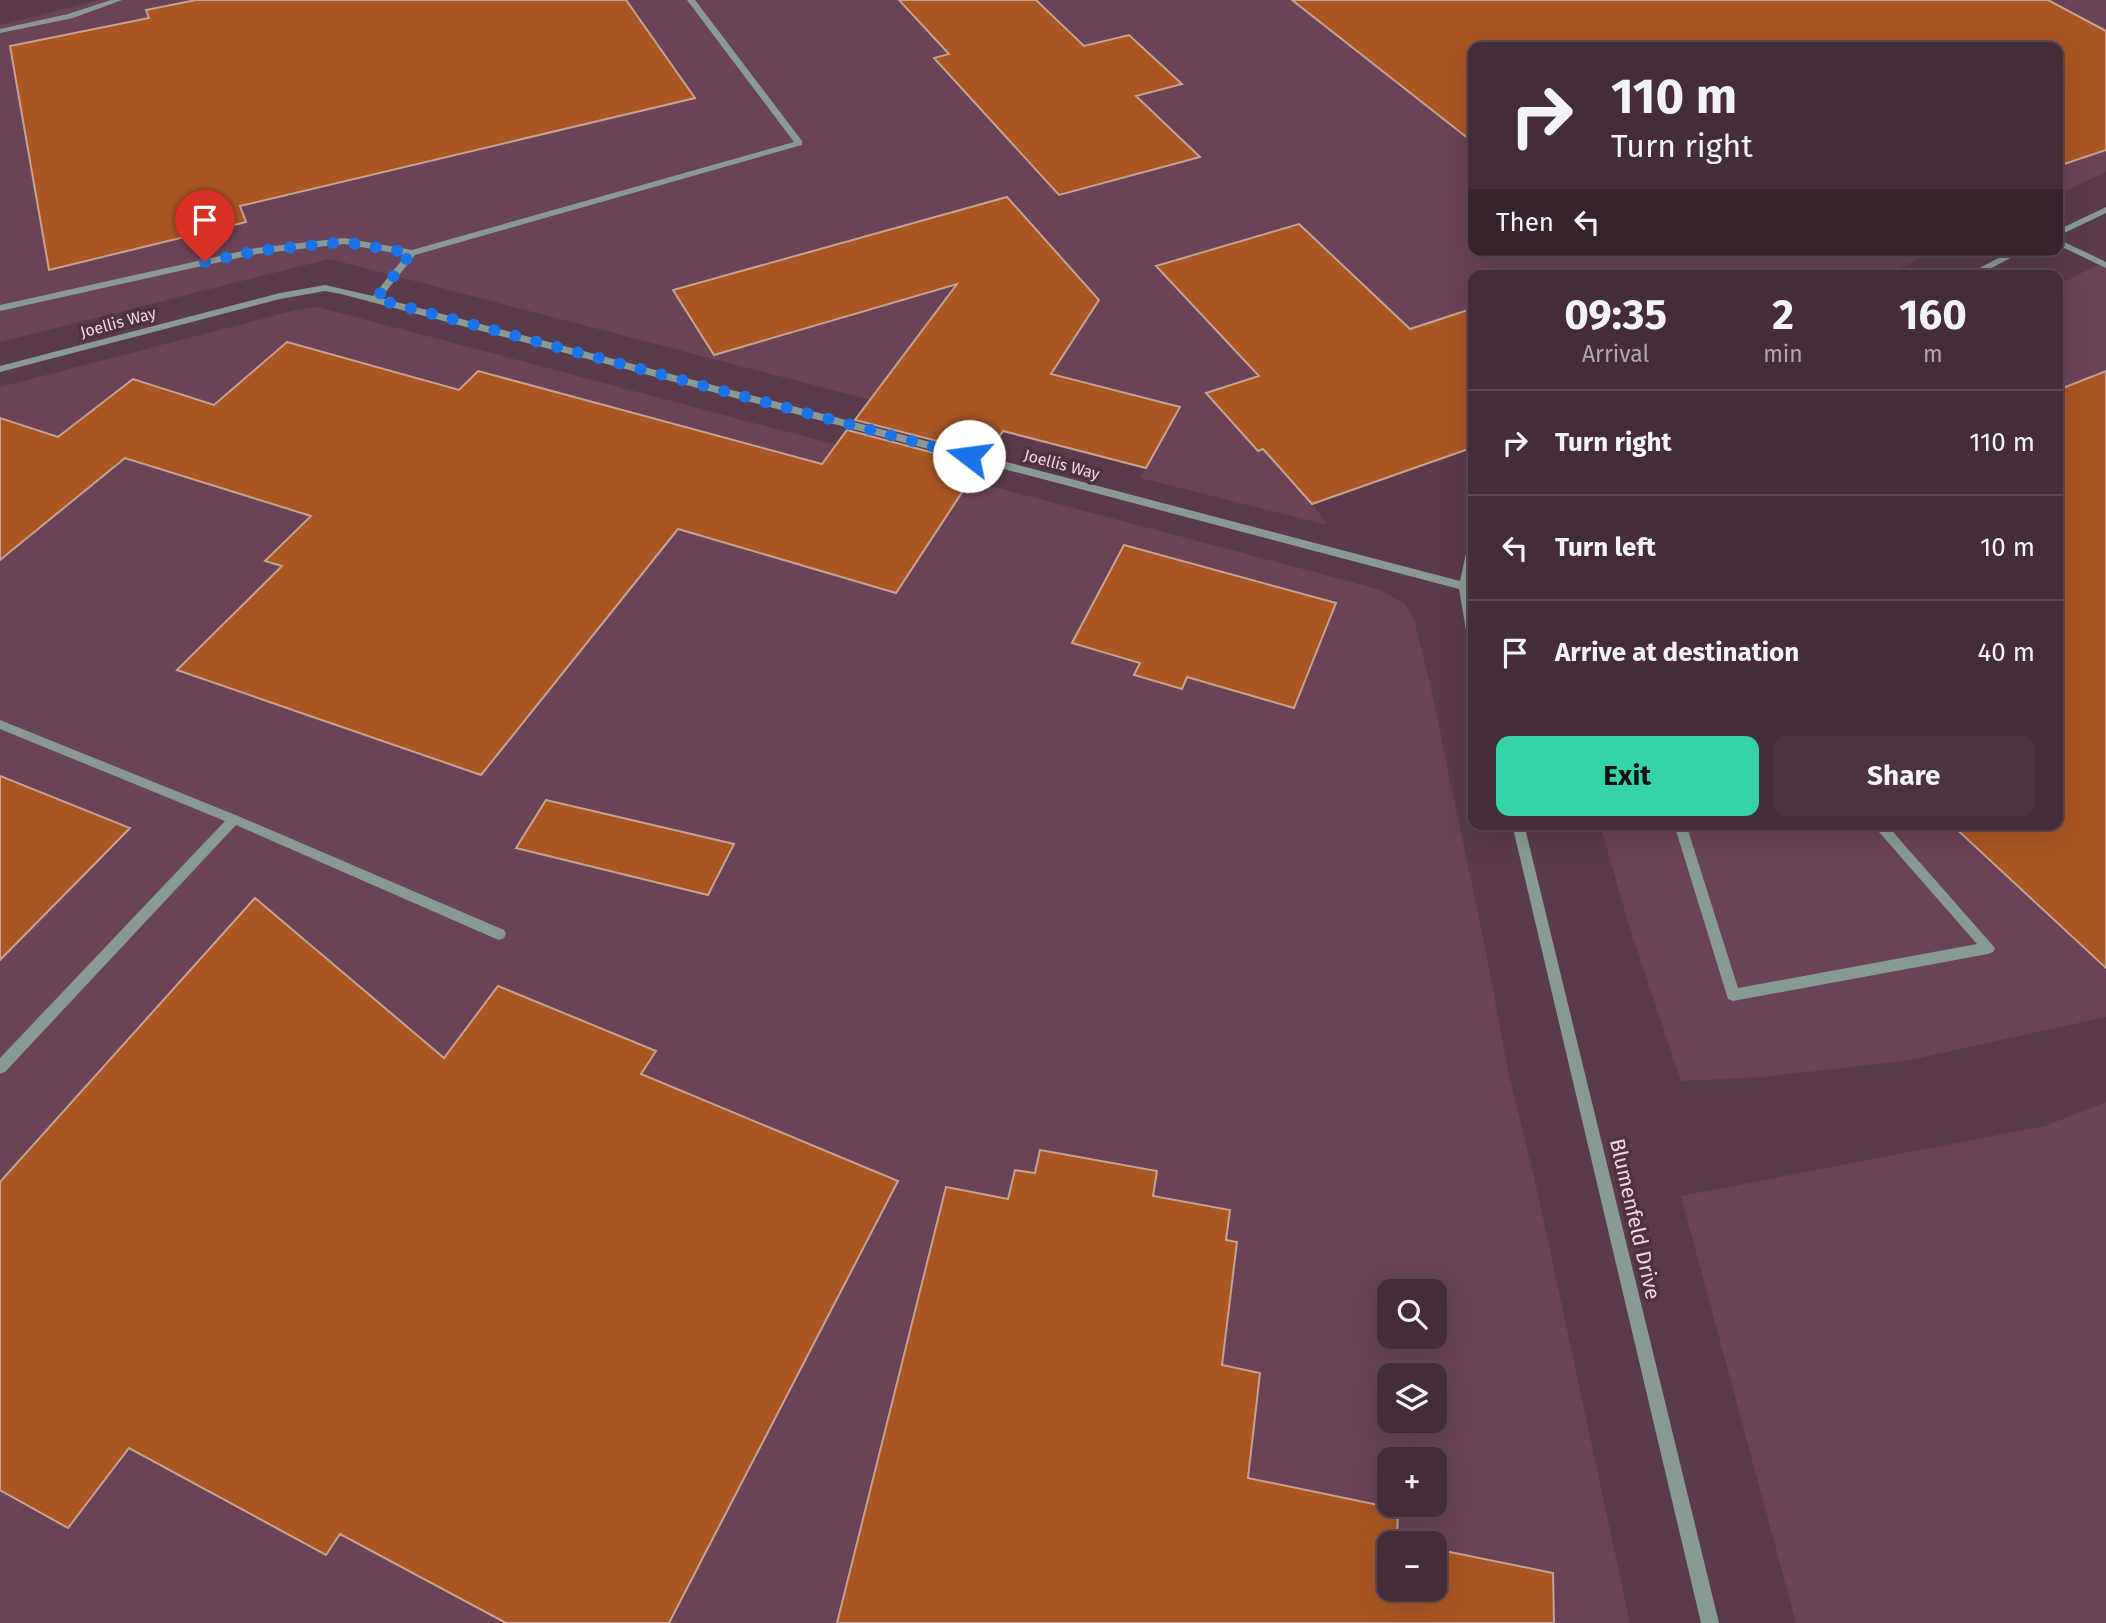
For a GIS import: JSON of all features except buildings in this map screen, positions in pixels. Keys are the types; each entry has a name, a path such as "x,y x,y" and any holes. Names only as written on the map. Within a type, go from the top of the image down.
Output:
{"street":[{"path":"0,32 70,16 118,0"},
{"path":"0,308 256,251 344,242 411,253 799,143 691,0"},
{"path":"2063,231 2106,210"},
{"path":"2063,244 2106,265"},
{"path":"376,299 411,253"},
{"path":"1980,270 2010,256"},
{"name":"Joellis Way","path":"0,369 303,291 325,288 376,299 1464,586"},
{"path":"1468,567 1464,586 1468,608"},
{"path":"0,724 234,819 499,934"},
{"path":"0,1068 234,819"},
{"name":"Blumenfeld Drive","path":"1519,830 1710,1623"},
{"path":"1681,830 1733,995 1988,948 1883,830"}],"shaded area":[{"path":"100,0 2106,0 2106,172 2063,193 2063,42 1468,42 1468,256 1925,256 1896,270 1468,270 1468,449 1313,504 1327,525 1141,478 1145,468 916,408 913,411 330,259 0,342 0,25"},
{"path":"2106,261 2106,1017 1906,1061 1763,1077 1681,1081 1627,919 1602,830 2063,830 2063,282"},
{"path":"318,307 1378,589 1405,604 1414,620 1429,679 1508,1070 1539,1199 1630,1623 0,1623 0,387 296,310"},
{"path":"2106,1102 2106,1623 1796,1623 1681,1196 2045,1126"}],"route":[{"path":"205,262 256,251 344,242 411,253 376,299 969,456"}]}
